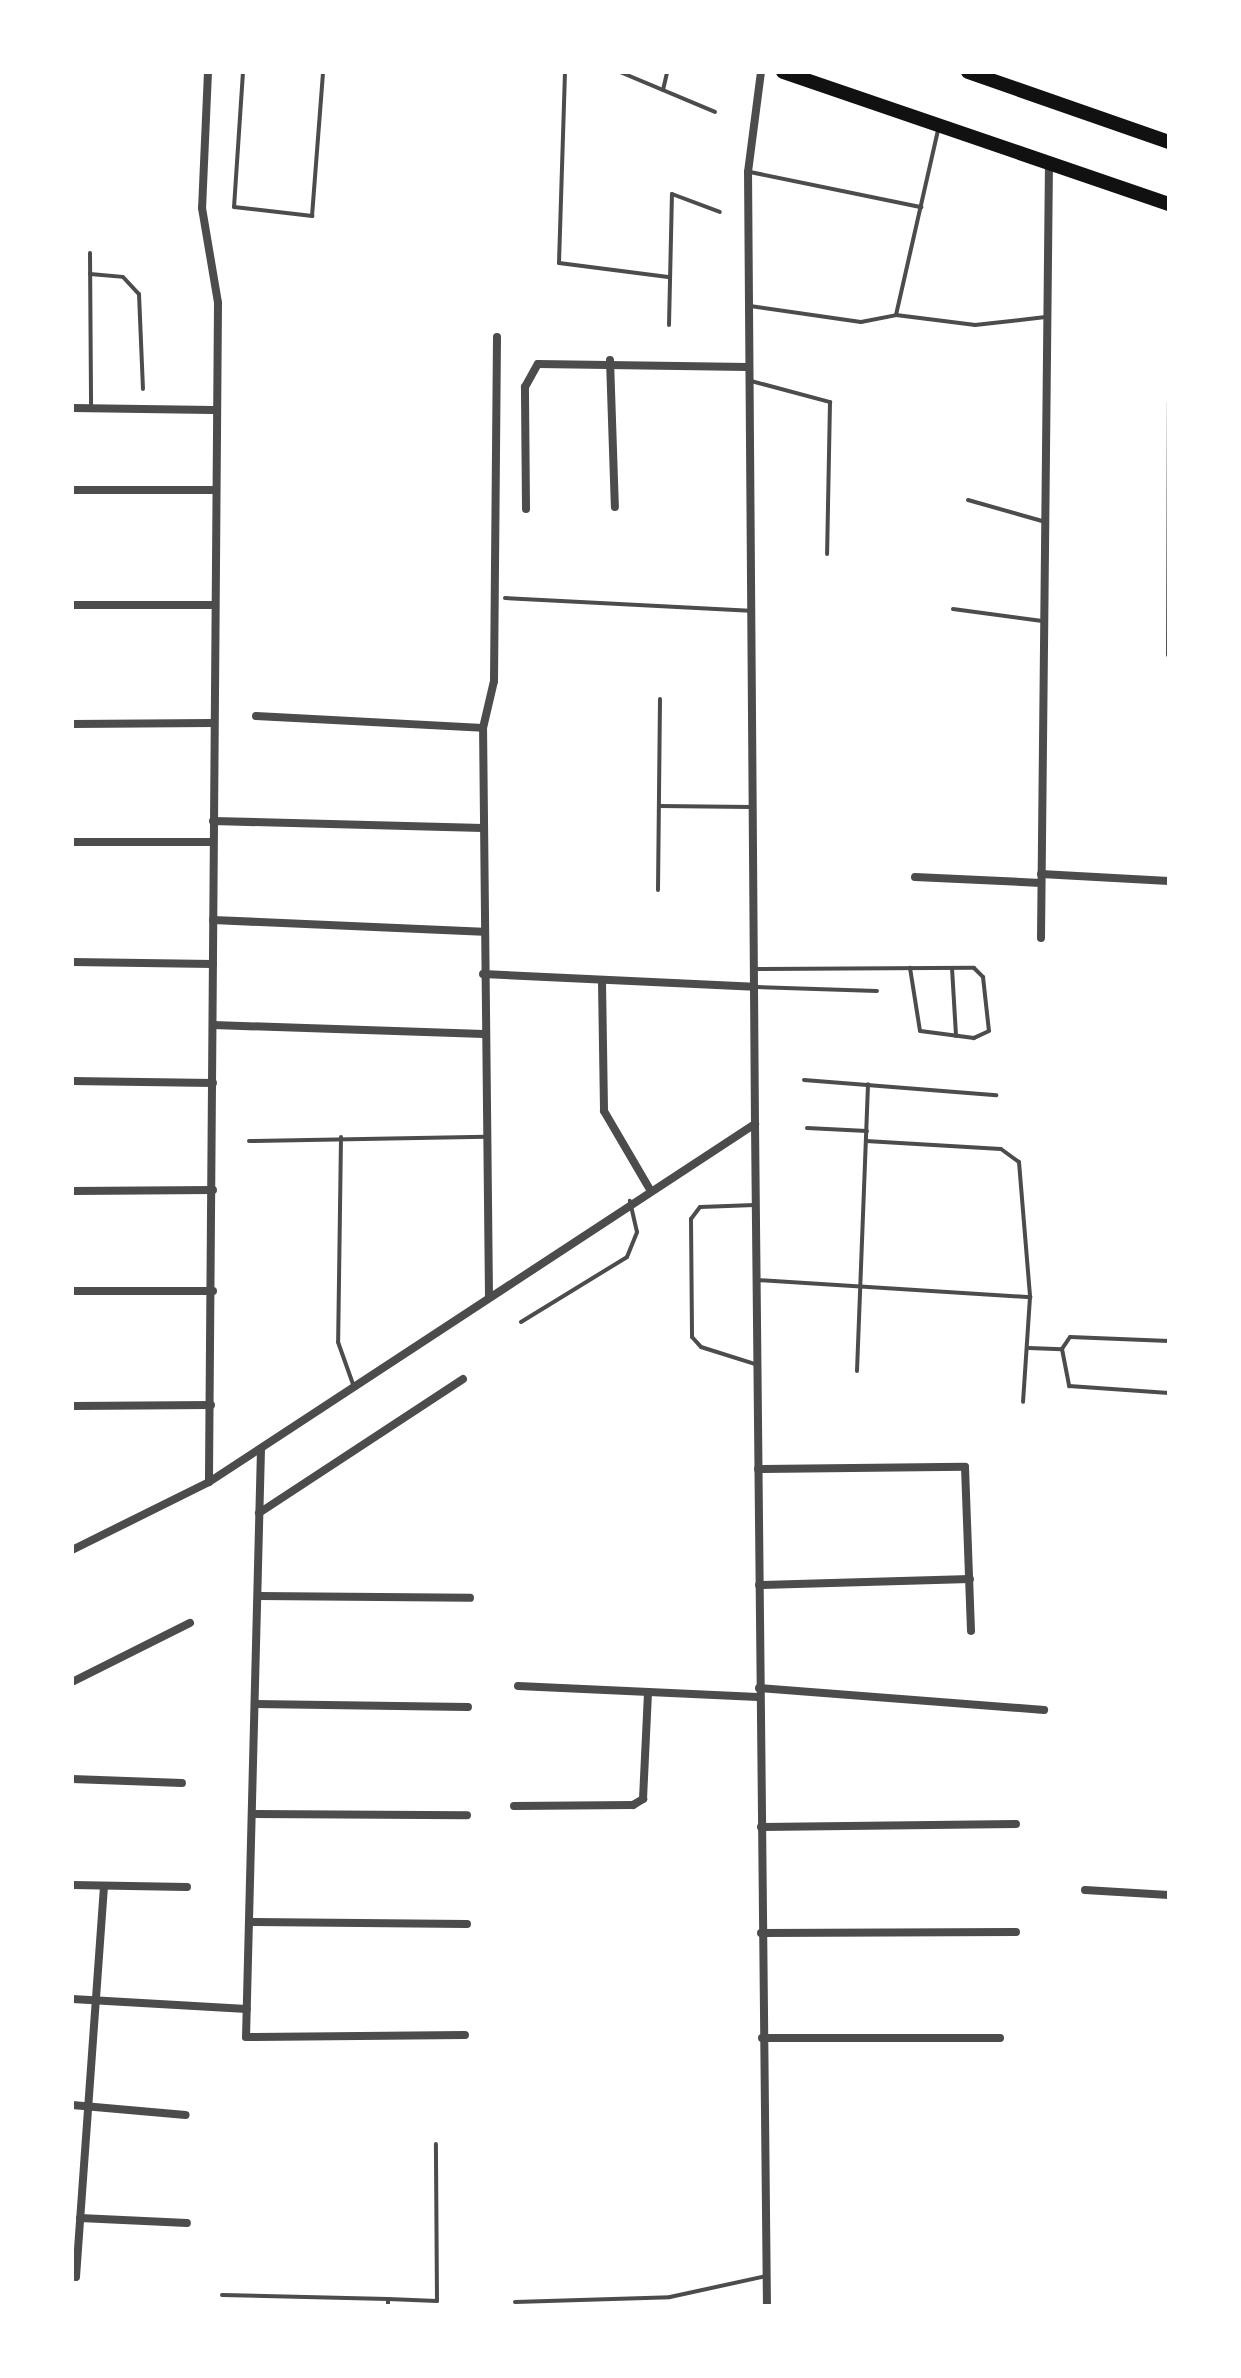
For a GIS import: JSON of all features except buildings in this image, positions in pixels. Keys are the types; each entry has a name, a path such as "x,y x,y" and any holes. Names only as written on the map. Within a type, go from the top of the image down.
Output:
{"highway":[{"path":"783,72 1169,204"},
{"path":"968,72 1169,142"}],"street":[{"path":"208,72 202,208 216,268 212,490 213,1291 209,1482"},
{"path":"761,72 748,172 747,305 758,1693 767,2306"},
{"path":"1041,938 1042,521 1049,164"},
{"path":"489,1297 483,974 483,728 494,692 497,337"},
{"path":"526,509 526,376 546,360 748,367"},
{"path":"610,360 615,507"},
{"path":"72,408 213,410"},
{"path":"72,490 212,490"},
{"path":"72,605 212,605"},
{"path":"256,716 483,728"},
{"path":"72,724 212,723"},
{"path":"213,821 483,828"},
{"path":"72,842 212,842"},
{"path":"915,877 1169,881"},
{"path":"213,920 483,932"},
{"path":"72,962 213,964"},
{"path":"483,974 754,987"},
{"path":"602,982 604,1111 649,1188"},
{"path":"213,1025 484,1034"},
{"path":"72,1081 213,1083"},
{"path":"72,1550 209,1482 355,1389 649,1188 755,1124"},
{"path":"72,1191 213,1190"},
{"path":"72,1291 213,1291"},
{"path":"259,1513 463,1379"},
{"path":"74,1407 211,1405"},
{"path":"261,1449 246,2037 465,2035"},
{"path":"758,1469 965,1467 971,1631"},
{"path":"759,1585 970,1579"},
{"path":"258,1596 470,1598"},
{"path":"72,1682 190,1623"},
{"path":"518,1686 758,1693 1044,1710"},
{"path":"514,1806 633,1805 643,1799 648,1692"},
{"path":"255,1704 468,1707"},
{"path":"72,1779 182,1783"},
{"path":"252,1814 467,1815"},
{"path":"761,1827 1016,1824"},
{"path":"72,1885 187,1887"},
{"path":"76,2277 80,2218 76,2204 104,1887"},
{"path":"1085,1890 1169,1895"},
{"path":"249,1922 467,1924"},
{"path":"761,1933 1016,1932"},
{"path":"72,1999 247,2009"},
{"path":"762,2038 1000,2038"},
{"path":"72,2105 186,2115"},
{"path":"80,2218 187,2223"}],"lane":[{"path":"243,72 234,207 312,216 323,72"},
{"path":"565,72 559,263 668,277"},
{"path":"620,72 715,112"},
{"path":"663,90 667,72"},
{"path":"896,315 939,126"},
{"path":"748,172 921,207"},
{"path":"669,325 672,194 720,212"},
{"path":"90,253 91,408"},
{"path":"90,274 123,277 139,294 143,389"},
{"path":"747,305 861,322 896,315 975,325 1046,317"},
{"path":"748,381 830,402 827,554"},
{"path":"1168,655 1169,402"},
{"path":"968,500 1042,521"},
{"path":"505,598 750,611"},
{"path":"953,609 1042,621"},
{"path":"658,890 660,699"},
{"path":"659,806 751,807"},
{"path":"753,969 910,968 952,968 980,971 989,1024 984,1036 956,1036 916,1027 910,968"},
{"path":"952,968 956,1036"},
{"path":"754,987 877,991"},
{"path":"804,1080 996,1095"},
{"path":"857,1371 868,1084"},
{"path":"807,1128 867,1131"},
{"path":"341,1137 338,1342 355,1389"},
{"path":"249,1141 341,1137 486,1137"},
{"path":"866,1141 1011,1154 1024,1178 1030,1297 1023,1402"},
{"path":"521,1322 627,1257 637,1232 630,1201"},
{"path":"756,1205 695,1210 692,1322 695,1344 757,1365"},
{"path":"757,1280 1030,1297"},
{"path":"1169,1341 1070,1337 1062,1349 1069,1386 1169,1393"},
{"path":"1028,1348 1062,1349"},
{"path":"222,2295 437,2301 436,2144"},
{"path":"515,2302 670,2297 766,2276"},
{"path":"388,2299 388,2306"}]}
